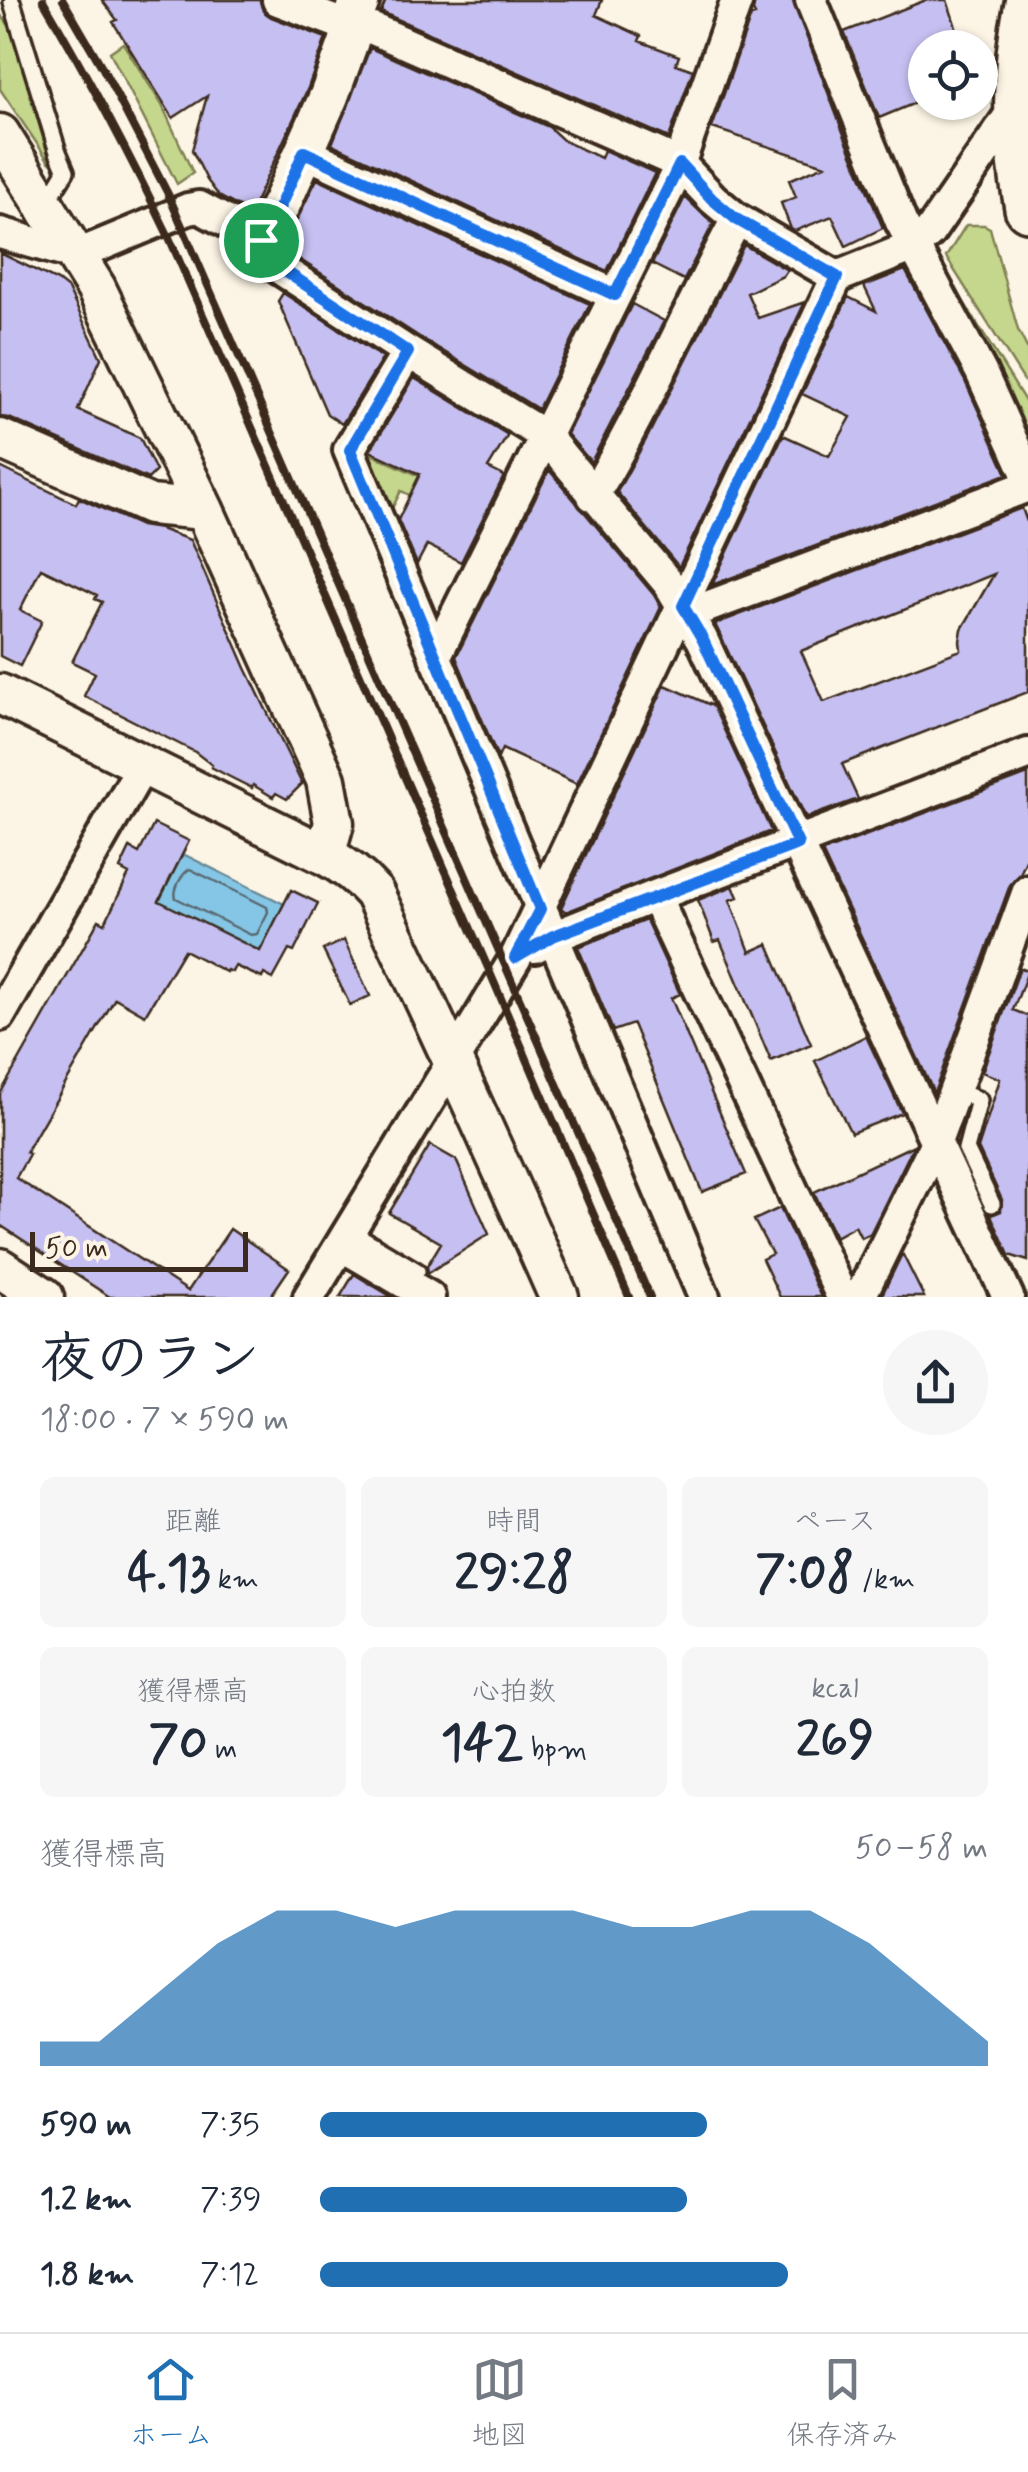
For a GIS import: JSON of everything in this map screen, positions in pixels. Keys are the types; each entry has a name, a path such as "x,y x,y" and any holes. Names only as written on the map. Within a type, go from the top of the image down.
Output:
{"main road":[{"path":"1028,4 1017,74 1028,208"}],"street":[{"path":"278,0 355,14 373,29 680,164 736,219 837,277"},
{"path":"435,658 680,164 737,0"},
{"path":"811,0 900,222 982,372 1028,476"},
{"path":"355,14 350,41 304,152 261,240 263,250 271,262 545,436 669,584 702,638 1008,1297"},
{"path":"309,1297 515,958 547,923 683,606 837,277 914,246 929,233 1017,106"},
{"path":"0,134 104,305 204,510 326,780 334,823 325,855"},
{"path":"304,152 615,295"},
{"path":"0,233 77,255 188,208 199,207 261,240"},
{"path":"593,496 659,376 736,219"},
{"path":"408,352 350,450 704,1297"},
{"path":"0,439 150,505 204,510"},
{"path":"683,606 707,608 1028,486"},
{"path":"0,694 325,855 353,872 374,893 558,1297"},
{"path":"547,923 655,896 1028,754"},
{"path":"0,1015 143,764"},
{"path":"860,1297 936,1142 954,1090 1022,934 1028,891"},
{"path":"655,896 842,1297"},
{"path":"345,1238 423,1284"},
{"path":"0,1268 44,1297"}],"lane":[{"path":"12,2 66,171 46,205"},
{"path":"954,1090 979,1100 966,1148 992,1204"}],"green space":[{"path":"0,14 12,29 50,163 0,89"},
{"path":"123,43 162,105 193,173 177,184 110,52"},
{"path":"966,225 990,228 1018,330 1028,350 1028,387 946,257"},
{"path":"955,288 1028,406 1028,449 958,298"},
{"path":"358,448 431,481 434,507 401,491 387,518"}],"water":[{"path":"183,854 284,904 260,951 159,901"}],"building":[{"path":"102,0 260,0 263,11 271,17 326,38 308,88 250,213 219,196 192,150 207,96 173,118"},
{"path":"386,0 602,0 596,15 641,36 639,41 679,56 676,64 693,70 669,138 381,12"},
{"path":"755,0 793,0 883,228 846,246 832,216 795,231 781,203 796,197 789,180 825,165 712,128 751,16 755,15"},
{"path":"926,0 947,0 957,30 908,30 908,106 879,118 844,32"},
{"path":"370,48 549,127 564,141 601,158 604,150 655,173 607,271 332,144"},
{"path":"317,179 590,304 538,409 285,250 283,247"},
{"path":"685,197 713,224 684,280 652,264"},
{"path":"744,245 787,270 783,276 747,293 758,318 805,302 679,567 617,492"},
{"path":"0,253 68,289 101,358 78,410 140,438 156,471 148,479 0,417"},
{"path":"905,270 965,381 1007,474 712,585 783,435 829,456 851,417 802,394 848,297 876,311 864,286"},
{"path":"283,293 383,358 342,424 327,414 278,301"},
{"path":"632,304 664,321 591,462 567,434"},
{"path":"414,378 508,435 488,468 504,476 461,562 427,545 417,564 398,520 420,474 370,451"},
{"path":"0,467 76,504 79,498 141,526 190,540 302,784 287,799 276,793 273,797 230,777 195,752 84,696 95,673 72,662 102,602 95,599 97,595 41,568 20,610 42,621 20,666 0,656"},
{"path":"549,470 661,607 577,784 502,749 498,758 456,657"},
{"path":"1022,508 1026,519 1028,515 1028,692 842,764 858,799 806,818 715,624","holes":["994,574 962,629 961,650 824,702 801,651"]},
{"path":"665,685 713,706 771,831 566,912 561,908"},
{"path":"1028,774 1028,856 1010,885 934,1093 822,852"},
{"path":"154,824 189,841 159,901 260,951 291,890 318,903 294,952 289,950 273,979 235,966 232,972 226,972 184,950 145,1015 115,998 26,1152 29,1154 16,1178 188,1291 230,1229 289,1269 270,1297 110,1297 0,1225 0,1094 99,920 105,923 129,874 120,869 130,848 139,853"},
{"path":"733,886 738,897 730,900 750,952 768,944 811,1044 771,1061 720,940 714,942 698,900"},
{"path":"646,920 680,994 671,998 746,1174 702,1192 633,1024 613,1031 578,947"},
{"path":"344,940 370,996 350,1005 323,950"},
{"path":"1020,968 1028,971 1013,1010 1028,1016 1028,1261 1009,1255 991,1215 1001,1211 1002,1200 978,1148 1000,1079 982,1072"},
{"path":"866,1036 902,1113 851,1133 815,1061"},
{"path":"430,1145 456,1160 489,1234 428,1273 427,1266 441,1243 389,1213"},
{"path":"914,1145 870,1234 861,1238 855,1226 835,1237 814,1192"},
{"path":"780,1208 821,1297 780,1297 762,1259 772,1254 754,1220"},
{"path":"901,1256 924,1297 881,1297"},
{"path":"354,1274 392,1297 340,1297"}],"railway":[{"path":"43,0 168,235 629,1297"},
{"path":"63,0 168,194 650,1297"}],"route":[{"path":"304,152 615,295 680,164 736,219 837,277 683,606 702,638 798,844 553,936 515,958 540,909 350,450 408,352 271,262 261,240 304,152"}]}
